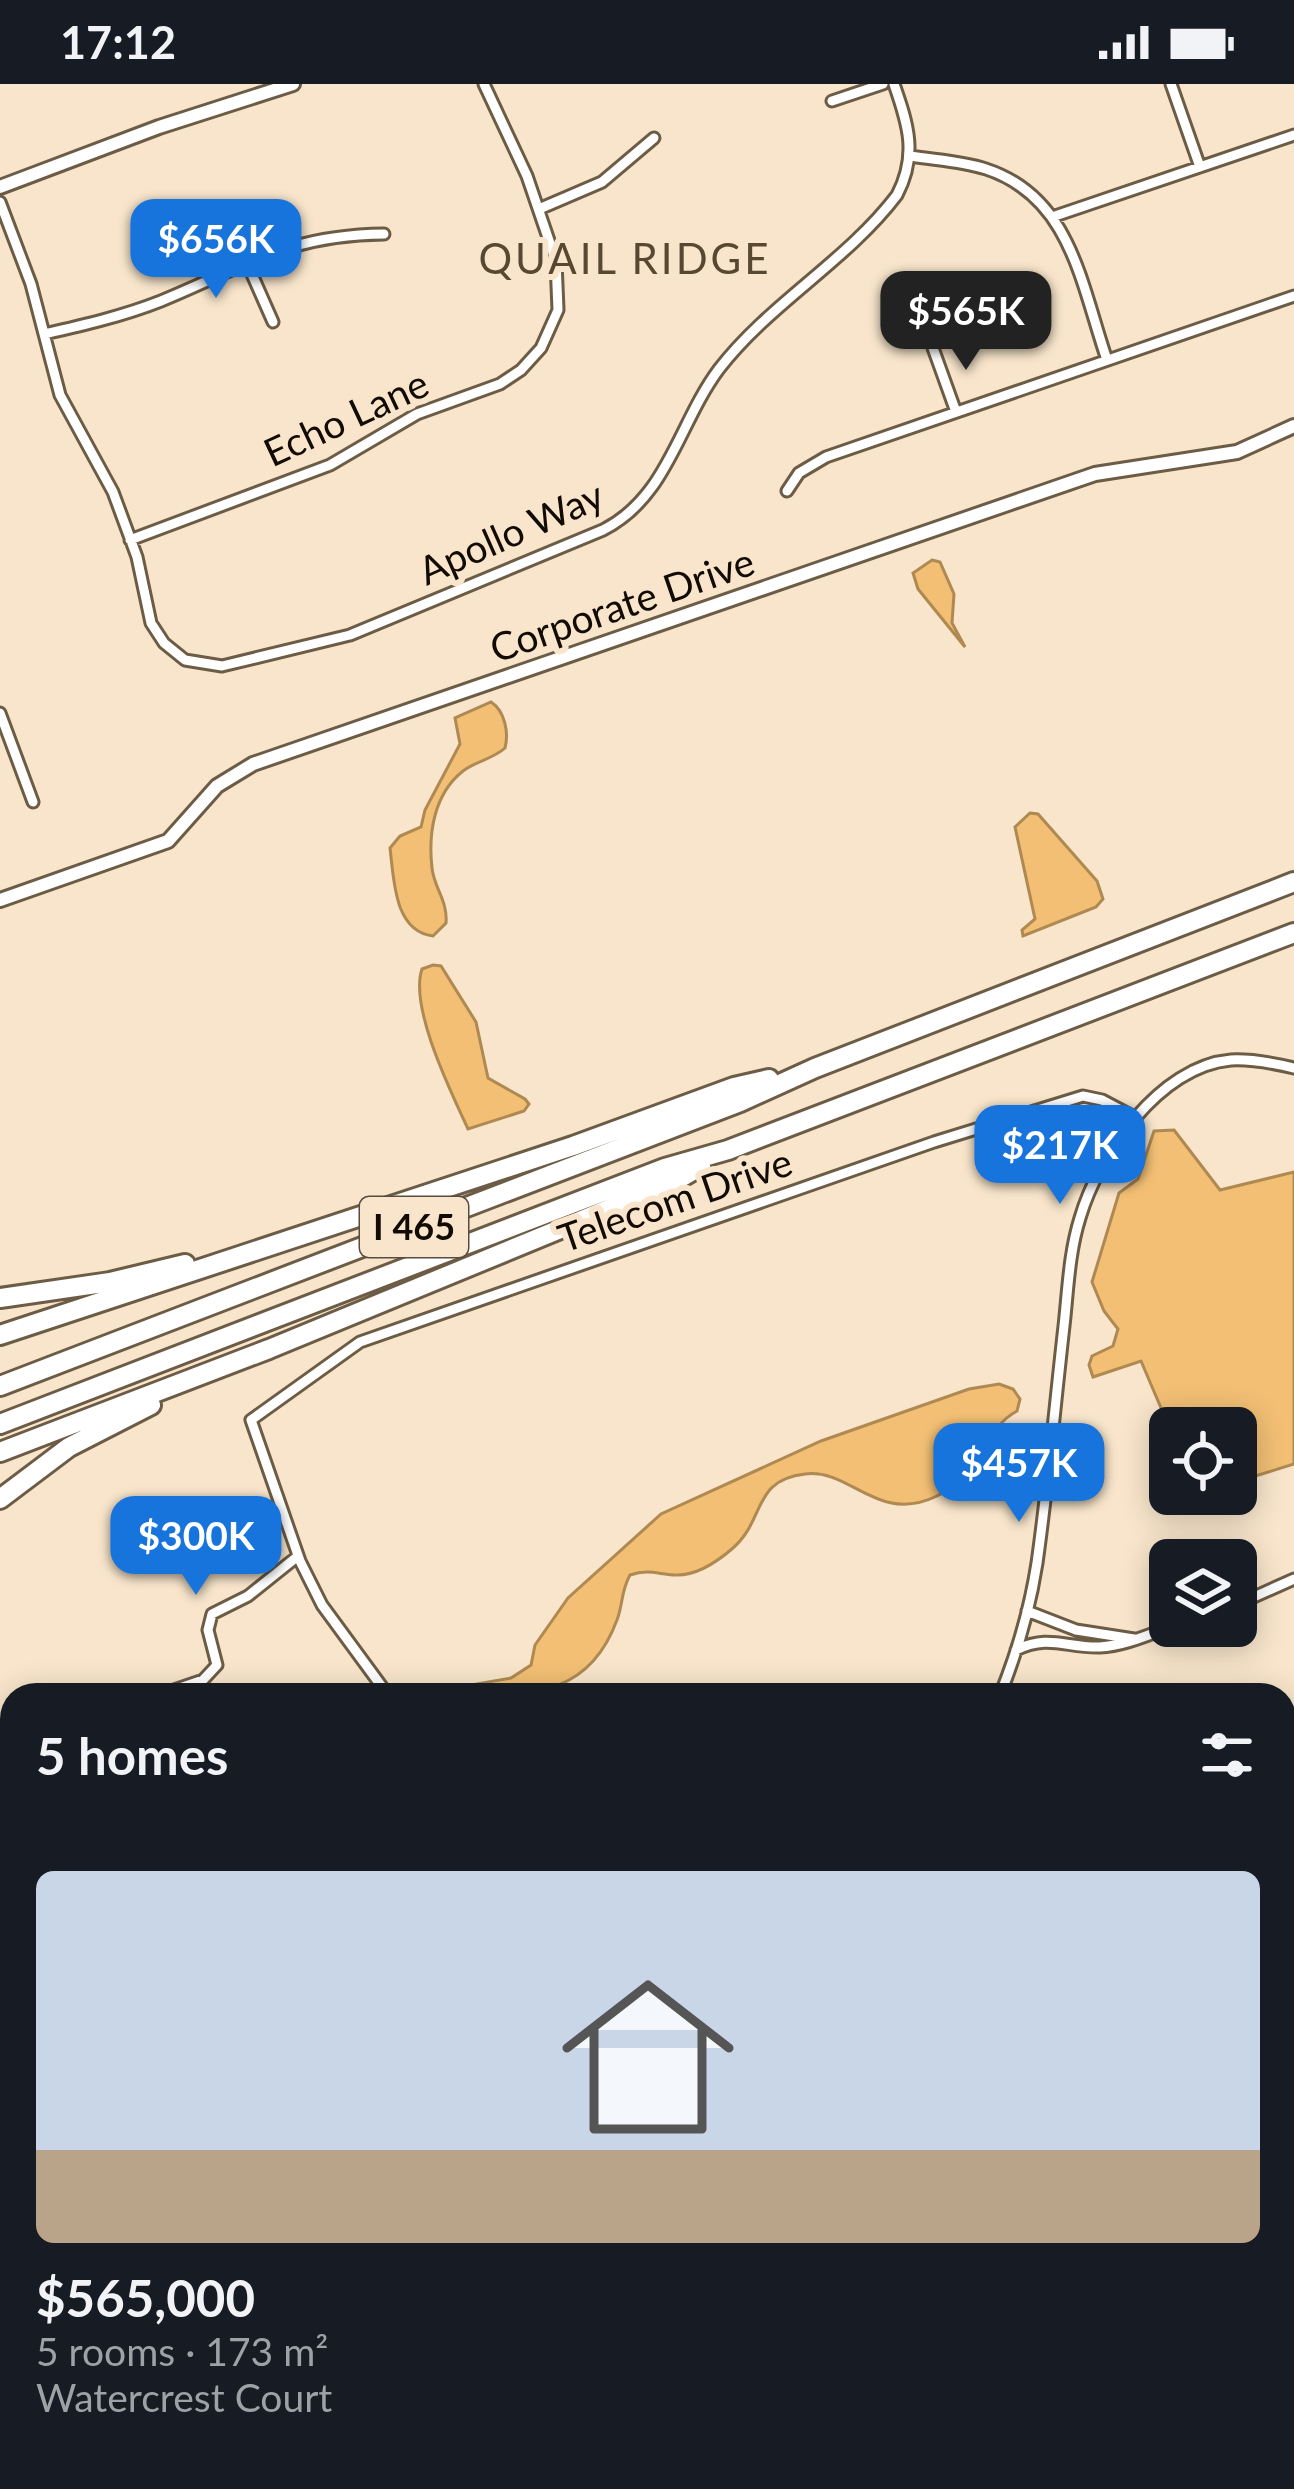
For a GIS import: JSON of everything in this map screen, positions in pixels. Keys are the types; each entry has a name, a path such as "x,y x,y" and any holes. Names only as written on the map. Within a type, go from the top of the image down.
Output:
{"highway":[{"name":"I 465","path":"0,1386 1294,882"},
{"name":"I 465","path":"0,1424 1294,933"},
{"path":"0,1335 572,1146 734,1087 815,1068"},
{"path":"0,1452 269,1349 672,1183 728,1150"},
{"path":"0,1298 110,1282 248,1251"},
{"path":"0,1499 94,1433 269,1349"}],"street":[{"path":"0,187 159,127 293,84"},
{"path":"484,84 539,208 602,182 654,138"},
{"path":"832,101 883,84"},
{"path":"894,84 909,129 910,156 992,171 1028,190 1054,216 1107,360"},
{"path":"1171,84 1200,167"},
{"path":"1054,216 1294,135"},
{"name":"Apollo Way","path":"130,539 152,623 164,643 199,665 223,666 350,635 620,521 655,486 706,389 730,356 886,209 902,187 910,156"},
{"path":"0,202 27,273 59,395 108,482 130,539"},
{"name":"Echo Lane","path":"130,539 330,465 417,414 517,373 541,348 558,306 556,261 539,208"},
{"path":"44,334 134,311 312,239 384,234"},
{"path":"247,263 273,322"},
{"path":"787,491 799,473 818,460 1294,296"},
{"path":"933,348 956,412"},
{"name":"Corporate Drive","path":"0,900 168,842 217,786 253,764 1095,474 1224,455 1294,426"},
{"path":"0,713 3,732 33,802"},
{"path":"1004,1683 1037,1563 1076,1232 1098,1172 1136,1118 1193,1072 1226,1060 1267,1061 1294,1068"},
{"name":"Telecom Drive","path":"298,1556 251,1420 360,1342 914,1149 1083,1096 1136,1118"},
{"path":"189,1683 211,1674 217,1665 208,1630 212,1614 248,1596 298,1556 322,1604 379,1683"},
{"path":"1257,1596 1294,1579"},
{"path":"1027,1611 1076,1630 1134,1639"},
{"path":"1016,1650 1044,1640 1098,1647 1149,1634"}],"shaded area":[{"path":"932,560 940,562 954,594 952,623 965,647 918,589 913,573"},
{"path":"491,702 505,723 505,748 453,780 435,815 432,868 446,923 433,936 410,925 403,914 390,848 400,836 421,827 425,810 460,744 455,718"},
{"path":"1030,813 1038,814 1097,881 1103,899 1096,907 1023,936 1022,930 1035,919 1015,827"},
{"path":"441,966 476,1022 488,1078 525,1099 529,1104 524,1111 468,1129 421,1005 422,969"},
{"path":"1174,1130 1220,1190 1294,1172 1294,1464 1257,1475 1257,1407 1161,1407 1141,1361 1093,1377 1092,1356 1113,1346 1118,1329 1092,1282 1119,1193 1138,1179 1154,1131"},
{"path":"999,1384 1013,1389 1020,1399 1017,1411 996,1429 975,1464 954,1486 916,1503 898,1504 821,1474 788,1478 768,1492 743,1537 713,1563 683,1575 630,1575 606,1644 576,1676 562,1683 482,1683 511,1678 531,1665 535,1645 568,1598 661,1514 821,1441 969,1389"}],"district":[{"name":"QUAIL RIDGE","path":"625,259"}]}
